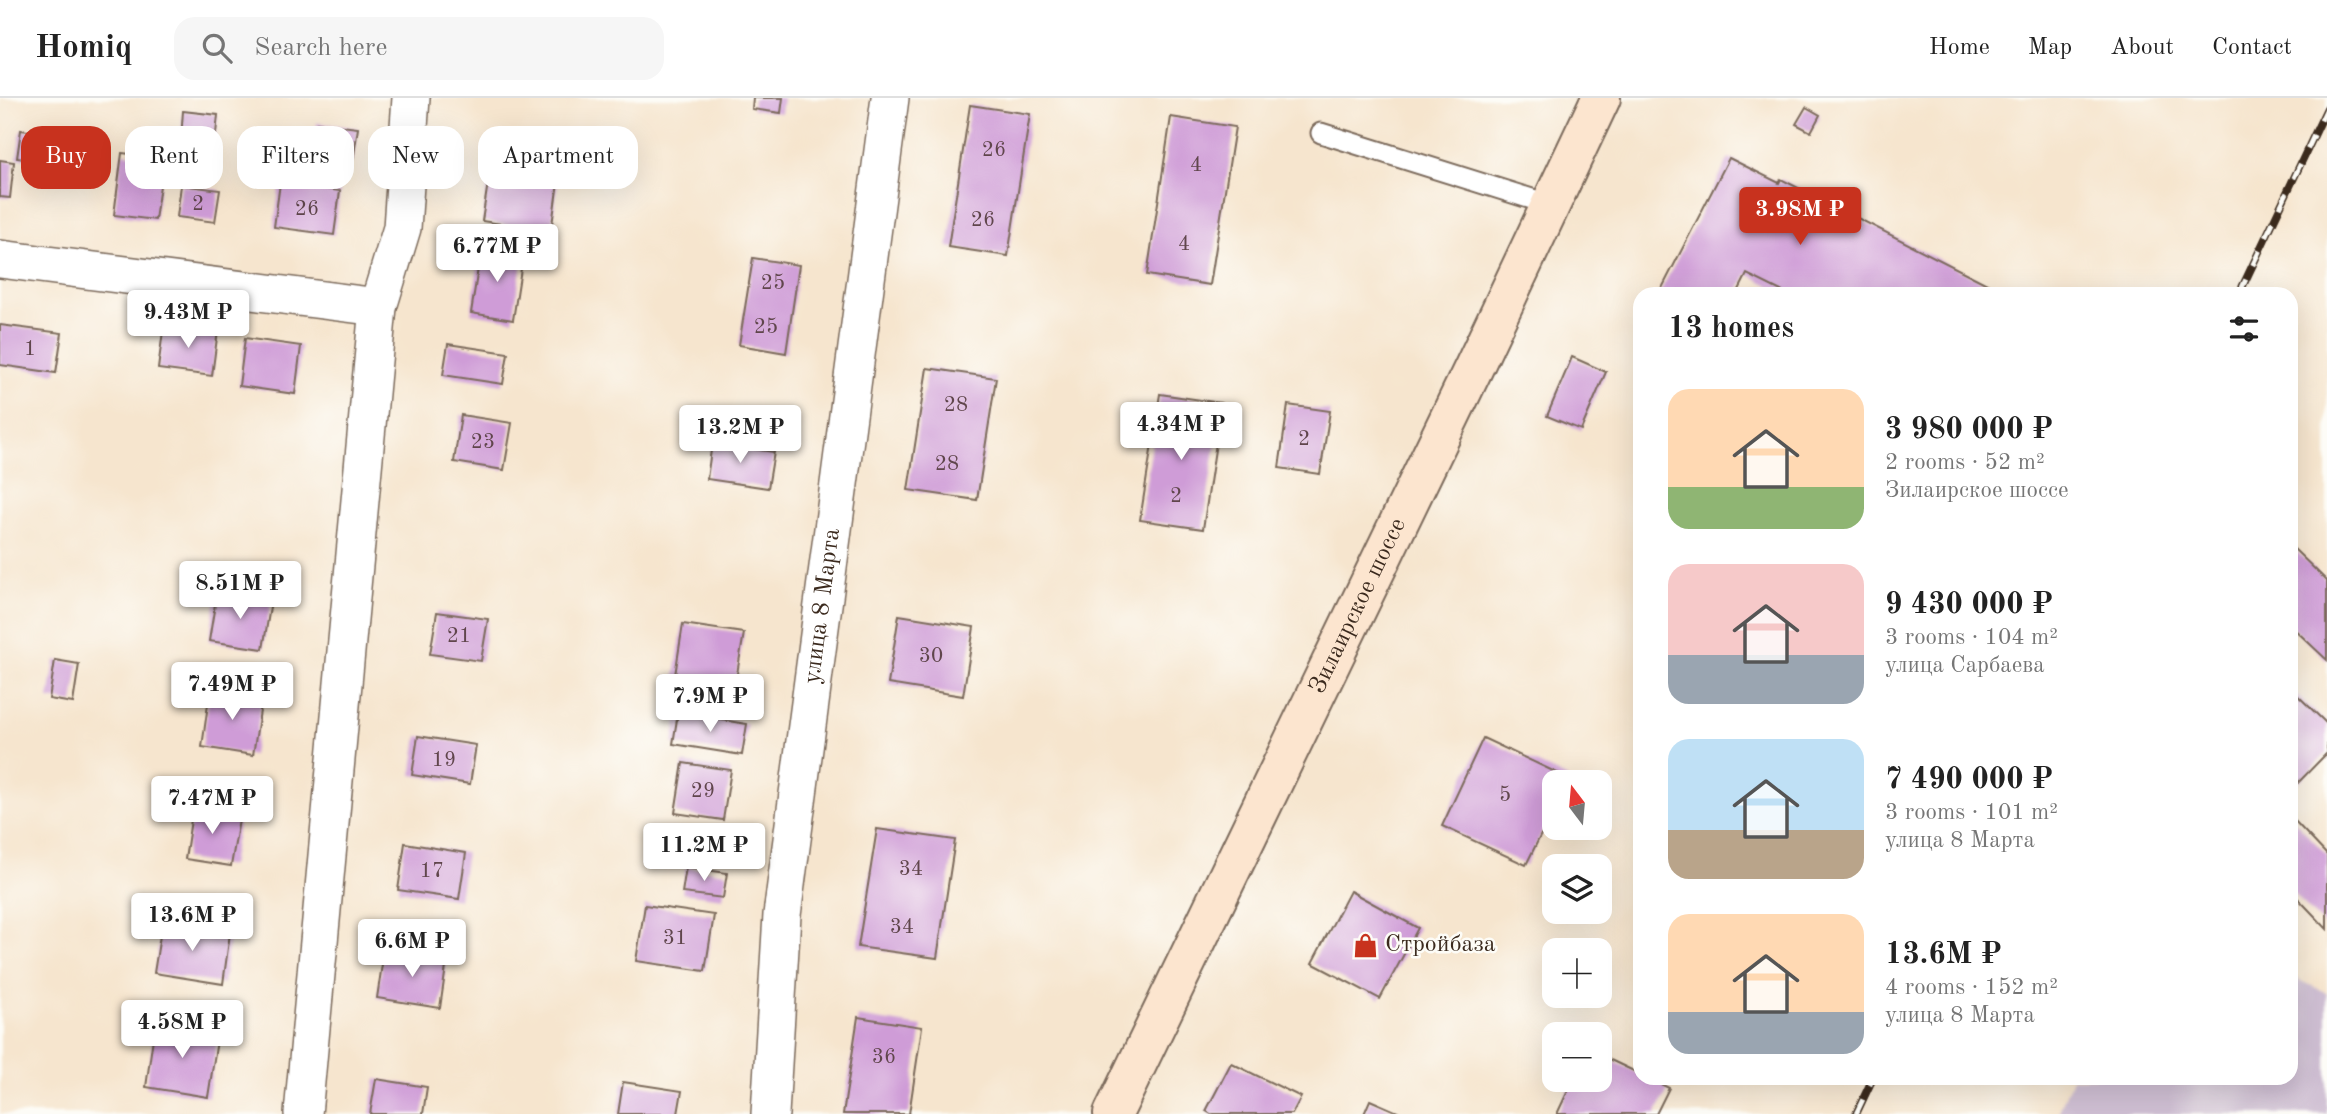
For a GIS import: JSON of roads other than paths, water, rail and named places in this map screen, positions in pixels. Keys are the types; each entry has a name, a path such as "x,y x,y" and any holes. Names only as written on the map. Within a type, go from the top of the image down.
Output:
{"main road":[{"name":"Зилаирское шоссе","path":"1113,1114 1601,98"}],"street":[{"path":"303,1114 378,307 402,229 411,98"},
{"name":"улица 8 Марта","path":"770,1114 782,915 890,98"},
{"path":"0,259 378,307"}],"lane":[{"path":"1321,133 1550,205"}],"railway":[{"path":"2242,287 2327,108"},
{"path":"1856,1114 1870,1085"}],"place":[{"name":"Стройбаза","path":"1365,945"}]}
